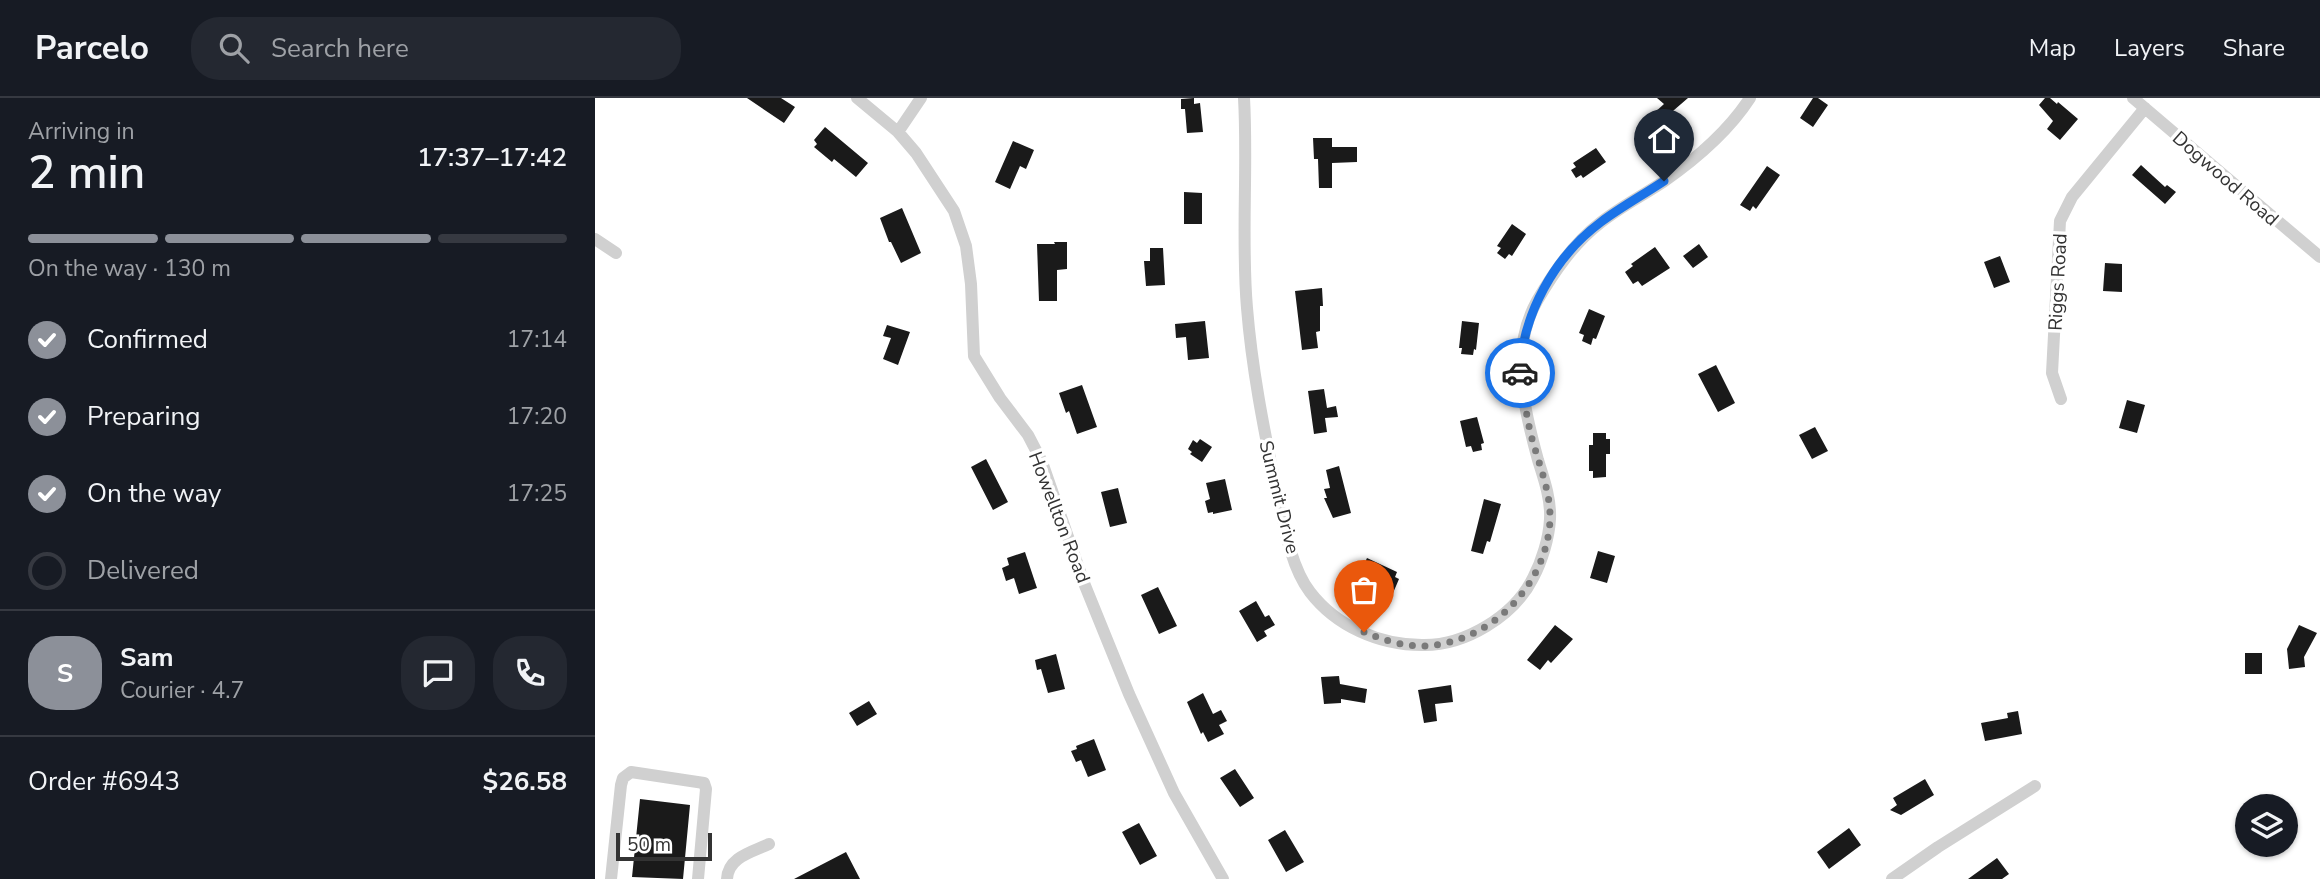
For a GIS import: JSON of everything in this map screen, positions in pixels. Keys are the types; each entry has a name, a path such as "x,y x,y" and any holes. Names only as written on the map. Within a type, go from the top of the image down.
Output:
{"street":[{"name":"Howellton Road","path":"857,98 898,132 916,153 954,211 965,246 971,284 974,356 986,378 1028,436 1042,462 1084,583 1129,694 1174,793 1223,879"},
{"path":"898,132 921,98"},
{"name":"Summit Drive","path":"1244,98 1246,305 1257,396 1291,553 1307,589 1327,611 1349,627 1406,645 1427,646 1453,640 1495,621 1523,594 1533,579 1543,553 1550,520 1548,499 1530,430 1520,372 1527,327 1534,307 1553,275 1581,240 1601,222 1664,181 1708,146 1732,123 1750,98"},
{"name":"Dogwood Road","path":"2133,98 2320,257"},
{"name":"Riggs Road","path":"2061,400 2052,373 2060,221 2072,197 2145,108"},
{"path":"595,239 616,253"},
{"path":"611,879 621,785 623,778 631,772 704,783 706,789 698,879"},
{"path":"1892,879 2035,786"},
{"path":"727,879 727,870 732,863 769,844"}],"building":[{"path":"747,98 781,98 795,107 784,123"},
{"path":"1194,98 1194,104 1200,103 1203,132 1187,133 1185,109 1181,109 1181,99"},
{"path":"1657,98 1688,98 1659,123 1652,115 1664,104"},
{"path":"1813,98 1818,98 1828,105 1813,127 1800,118"},
{"path":"2045,98 2050,98 2057,104 2058,102 2078,119 2060,140 2047,129 2053,121 2039,105"},
{"path":"825,127 868,163 856,177 814,147 817,144 814,140"},
{"path":"1313,138 1332,138 1332,147 1357,147 1357,162 1332,163 1332,188 1319,188 1318,159 1314,159"},
{"path":"1013,141 1034,150 1026,169 1020,166 1010,189 995,182"},
{"path":"1596,148 1606,162 1583,178 1581,175 1576,178 1571,170 1576,167 1573,163"},
{"path":"2141,165 2165,187 2167,185 2176,192 2165,204 2132,175"},
{"path":"1767,166 1780,175 1756,209 1753,206 1750,211 1740,205"},
{"path":"1184,192 1202,193 1202,224 1184,224"},
{"path":"902,208 921,253 901,263 880,218"},
{"path":"1512,224 1526,234 1512,256 1509,254 1505,259 1497,253 1501,248 1497,246"},
{"path":"1054,242 1067,242 1067,269 1057,270 1057,301 1039,301 1037,244 1055,244"},
{"path":"1699,244 1708,257 1693,268 1683,256"},
{"path":"1655,247 1670,268 1642,286 1638,281 1633,284 1625,272 1633,266 1631,264"},
{"path":"1150,248 1163,248 1165,285 1146,286 1144,261 1150,261"},
{"path":"2000,256 2010,282 1994,288 1984,262"},
{"path":"2105,263 2122,264 2122,292 2103,291"},
{"path":"1322,288 1320,331 1316,332 1318,348 1302,350 1295,291"},
{"path":"1589,309 1605,316 1591,345 1582,341 1584,335 1579,333"},
{"path":"1205,321 1209,358 1188,360 1186,337 1176,338 1175,324"},
{"path":"1462,321 1479,323 1473,355 1461,354 1462,348 1459,348"},
{"path":"887,325 910,332 898,365 883,359 891,338 883,336"},
{"path":"1716,365 1735,403 1718,412 1698,374"},
{"path":"1082,385 1097,427 1077,434 1059,393"},
{"path":"1324,389 1327,408 1336,406 1338,417 1325,418 1327,432 1314,434 1308,391"},
{"path":"2127,400 2145,405 2137,433 2119,428"},
{"path":"1477,417 1484,443 1481,444 1482,450 1473,452 1471,446 1466,447 1460,421"},
{"path":"1815,427 1828,451 1812,459 1799,435"},
{"path":"1593,433 1606,433 1606,439 1610,439 1610,454 1606,454 1606,477 1593,478 1593,471 1589,471 1589,445 1593,445"},
{"path":"1200,439 1212,447 1202,462 1190,454 1192,452 1188,449 1193,440 1197,443"},
{"path":"986,459 1008,502 993,510 971,467"},
{"path":"1339,466 1351,513 1333,518 1324,498 1327,498 1324,489 1330,488 1326,470"},
{"path":"1225,479 1232,510 1208,513 1205,501 1210,499 1206,483"},
{"path":"1118,488 1127,523 1110,527 1101,492"},
{"path":"1484,499 1501,504 1490,542 1487,541 1483,554 1471,551"},
{"path":"1598,551 1615,556 1607,583 1590,578"},
{"path":"1025,552 1037,588 1019,594 1014,578 1006,581 1002,568 1009,565 1007,558"},
{"path":"1367,558 1397,572 1395,577 1399,579 1393,593 1358,577"},
{"path":"1158,587 1177,626 1159,634 1141,595"},
{"path":"1256,601 1265,617 1269,615 1275,625 1264,631 1267,636 1257,642 1239,611"},
{"path":"1555,625 1573,639 1551,663 1548,660 1540,670 1527,660"},
{"path":"2299,625 2317,633 2304,657 2305,667 2289,669 2287,649"},
{"path":"2245,653 2262,653 2262,674 2245,674"},
{"path":"1056,654 1065,689 1048,693 1041,669 1037,670 1035,660"},
{"path":"1339,676 1340,684 1367,689 1365,703 1341,699 1341,703 1324,704 1321,677"},
{"path":"1451,685 1453,702 1435,704 1437,721 1424,723 1418,690"},
{"path":"1203,693 1213,714 1221,710 1227,721 1219,725 1224,734 1208,742 1203,732 1201,734 1187,702"},
{"path":"869,701 877,714 857,726 849,713"},
{"path":"2018,711 2022,734 1985,741 1981,723 2008,718 2007,713"},
{"path":"1094,739 1106,770 1088,777 1081,760 1076,762 1071,751 1077,749 1076,746"},
{"path":"1235,769 1254,798 1240,807 1220,778"},
{"path":"1925,779 1934,795 1901,815 1890,810 1897,805 1893,798"},
{"path":"640,799 690,805 683,879 632,877"},
{"path":"1139,823 1157,856 1140,865 1122,832"},
{"path":"1849,828 1861,845 1829,869 1817,852"},
{"path":"1285,830 1304,862 1286,872 1268,840"},
{"path":"846,852 860,879 794,879"},
{"path":"1997,858 2009,874 2002,879 1968,879"}],"way so far":[{"path":"1364,632 1406,645 1427,646 1453,640 1495,621 1523,594 1533,579 1543,553 1550,520 1548,499 1530,430 1520,373"}],"route":[{"path":"1520,373 1524,338 1534,307 1559,264 1601,222 1664,181"}]}
